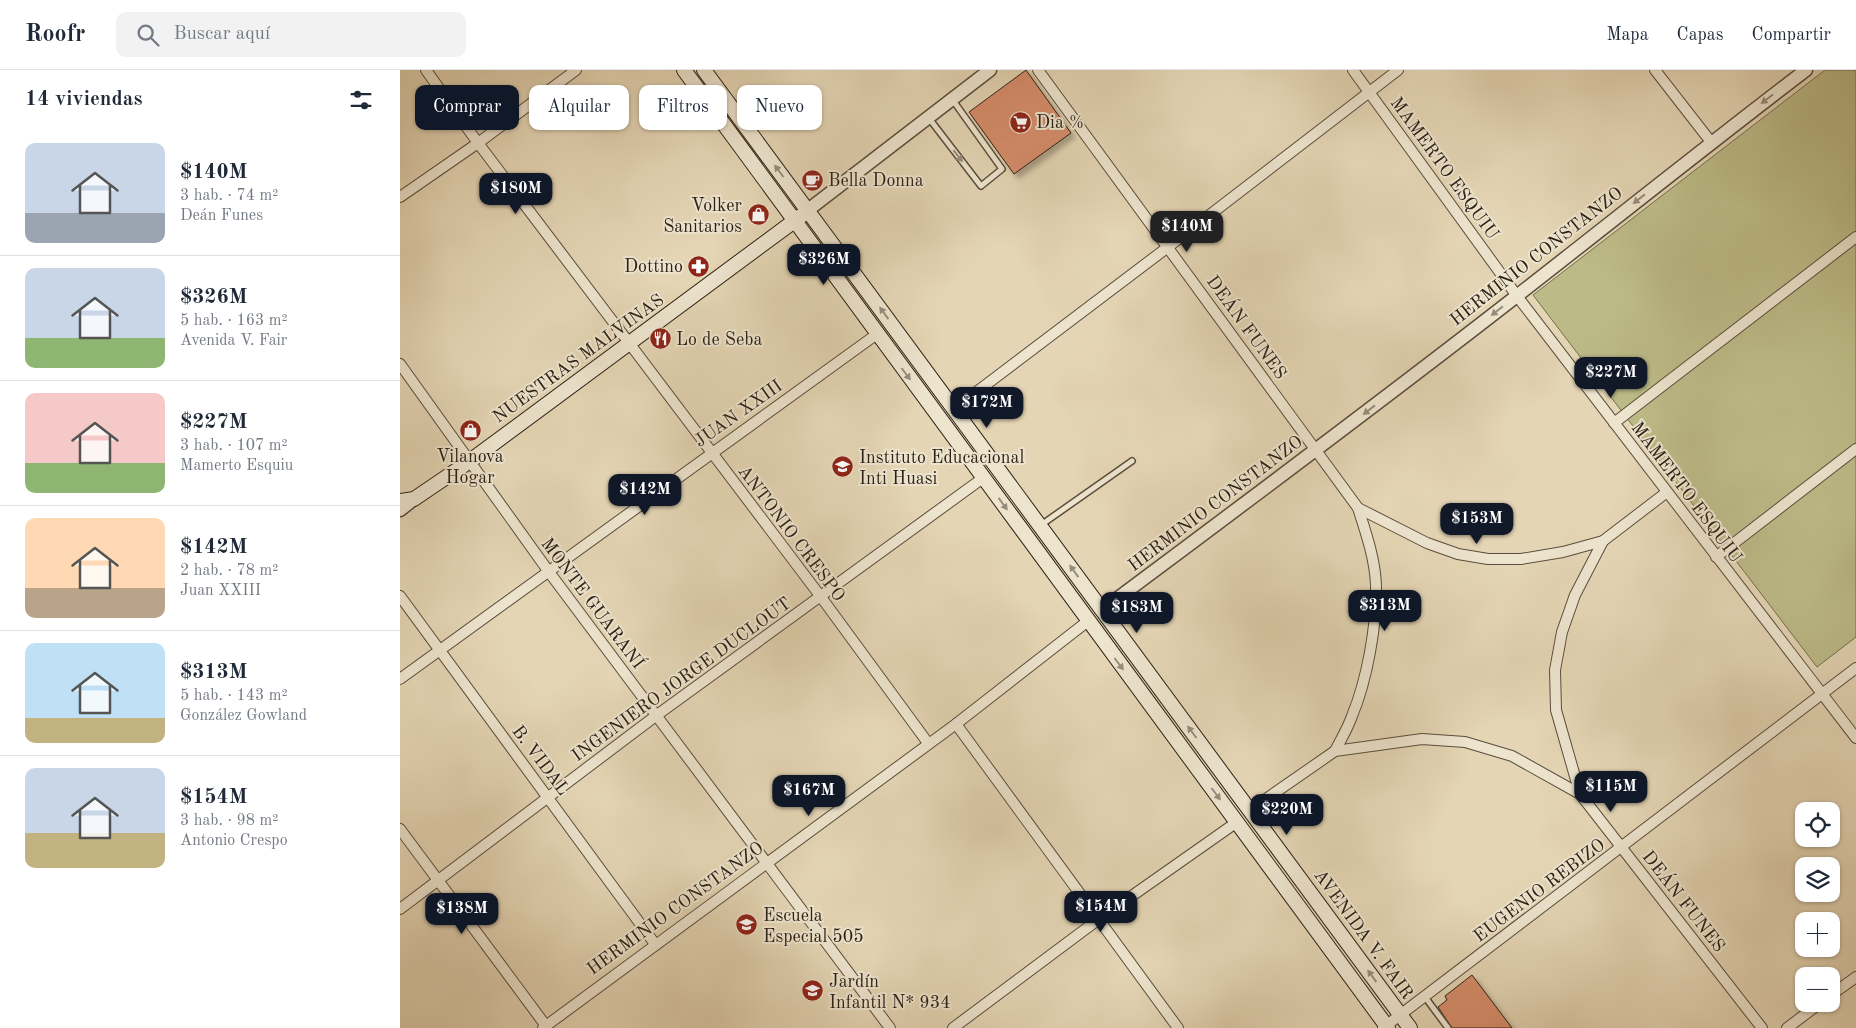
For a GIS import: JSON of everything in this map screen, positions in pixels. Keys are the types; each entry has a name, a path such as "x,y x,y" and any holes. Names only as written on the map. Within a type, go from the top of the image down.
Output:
{"main road":[{"name":"AVENIDA V. FAIR","path":"684,70 1386,1027"},
{"name":"AVENIDA V. FAIR","path":"704,70 1410,1028"},
{"name":"NUESTRAS MALVINAS","path":"414,499 470,460 808,210"},
{"path":"400,502 414,499"},
{"name":"HERMINIO CONSTANZO","path":"1088,621 1102,610"}],"street":[{"name":"ANTONIO CRESPO","path":"426,70 478,143 821,597 928,743"},
{"path":"400,198 576,70"},
{"name":"NUESTRAS MALVINAS","path":"808,210 990,70"},
{"name":"DEÁN FUNES","path":"1038,70 1358,508"},
{"name":"MAMERTO ESQUIU","path":"1353,70 1517,296 1856,738"},
{"path":"954,409 1398,70"},
{"path":"1655,70 1711,142"},
{"name":"HERMINIO CONSTANZO","path":"1102,610 1316,450 1517,296 1711,142 1806,70"},
{"path":"1614,423 1856,237"},
{"name":"JUAN XXIII","path":"400,679 549,572 710,452 877,334"},
{"name":"MONTE GUARANÍ","path":"400,364 549,572 890,1028"},
{"path":"1716,557 1856,449"},
{"name":"INGENIERO JORGE DUCLOUT","path":"400,909 657,715 983,478"},
{"path":"1358,508 1427,543 1458,554 1488,559 1521,559 1563,552 1603,541 1667,492"},
{"name":"NUESTRAS MALVINAS","path":"400,510 414,499"},
{"path":"1336,751 1352,717 1364,677 1373,628 1376,585 1370,546 1358,508"},
{"path":"1580,794 1556,710 1555,670 1562,632 1575,595 1603,541"},
{"name":"B. VIDAL","path":"400,596 655,944"},
{"name":"HERMINIO CONSTANZO","path":"544,1027 956,724 1088,621"},
{"name":"EUGENIO REBIZO","path":"1386,1027 1856,668"},
{"path":"956,724 1178,1028"},
{"path":"1250,810 1336,751 1422,739 1465,742 1512,756 1580,794"},
{"name":"DEÁN FUNES","path":"1580,794 1762,1028"},
{"path":"953,1028 1099,919 1237,822"},
{"path":"400,829 544,1027"},
{"path":"1840,988 1856,976"},
{"path":"1787,1028 1808,1012"}],"lane":[{"path":"928,117 981,186 1002,169 952,99"},
{"path":"1041,526 1132,461"},
{"path":"1425,996 1448,1028"}],"shaded area":[{"path":"1825,70 1856,70 1856,637 1817,667 1533,295"}],"building":[{"name":"Dia %","path":"1026,70 1071,133 1014,174 969,112"},
{"path":"1472,975 1512,1028 1452,1028 1438,1007 1447,1000 1445,996"}],"place":[{"name":"Dia %","path":"1020,122"},
{"name":"Bella Donna","path":"812,180"},
{"name":"Volker Sanitarios","path":"758,215"},
{"name":"Dottino","path":"699,266"},
{"name":"Lo de Seba","path":"660,339"},
{"name":"Vilanova Hogar","path":"470,431"},
{"name":"Instituto Educacional Inti Huasi","path":"843,467"},
{"name":"Escuela Especial 505","path":"747,925"},
{"name":"Jardín Infantil N* 934","path":"813,991"}]}
